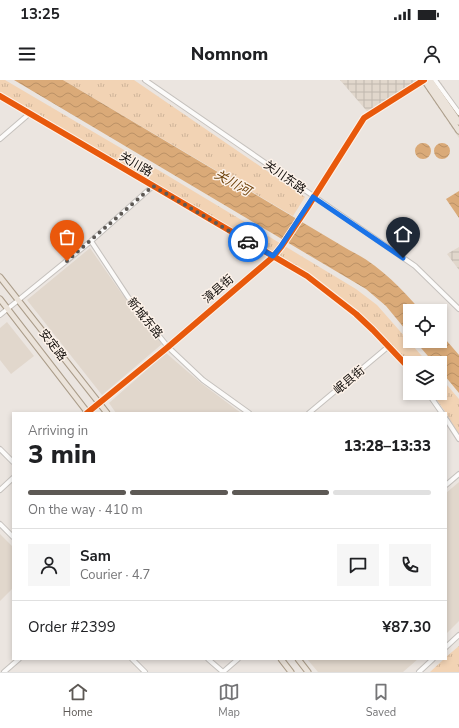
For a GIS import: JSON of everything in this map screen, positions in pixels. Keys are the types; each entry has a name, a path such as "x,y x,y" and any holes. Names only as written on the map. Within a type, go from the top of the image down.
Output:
{"main road":[{"path":"424,80 459,131"},
{"path":"430,80 459,122"},
{"name":"安定路","path":"0,277 105,412"},
{"name":"安定路","path":"0,299 87,412"},
{"path":"282,660 291,672"},
{"path":"299,660 308,672"}],"street":[{"name":"关川东路","path":"145,80 415,266 459,309"},
{"name":"漳县街","path":"89,412 168,347 273,256 309,205 364,118 424,80"},
{"path":"435,80 459,113"},
{"name":"关川路","path":"0,96 307,276 356,314 403,361"},
{"path":"0,139 29,114"},
{"path":"0,315 91,240 153,186"},
{"name":"新城东路","path":"91,240 128,297 168,347 203,380 248,412"},
{"name":"岷县街","path":"310,412 389,346"},
{"path":"433,400 441,412"},
{"path":"447,421 459,439"},
{"path":"0,449 12,461"},
{"path":"447,484 459,474"},
{"path":"0,490 12,479"},
{"path":"0,524 12,536"},
{"path":"447,646 459,635"},
{"path":"4,672 18,660"},
{"path":"133,660 145,672"},
{"path":"209,660 223,672 237,660"},
{"path":"419,672 432,660"}],"shaded area":[{"path":"340,80 439,80 459,109 459,138 423,85 372,117"},
{"path":"459,247 459,270 447,254"},
{"path":"90,248 122,294 162,344 102,395 27,300"},
{"path":"7,322 34,356 11,374 0,360 0,328"},
{"path":"166,353 201,383 240,412 115,412 109,403"},
{"path":"459,482 459,621 447,633 447,492"},
{"path":"0,534 12,546 12,589 0,601"},
{"path":"308,660 417,660 403,672 318,672"}],"green space":[{"path":"0,80 5,80 356,289 377,305 403,335 403,348 415,348 422,356 403,356 403,357 375,327 322,283 0,92"},
{"path":"63,80 134,80 305,197 293,216"},
{"path":"447,385 459,399 459,435 447,415 447,412 445,412 437,400 447,400"},
{"path":"459,646 459,672 430,672 443,660 447,660 447,656"}],"water":[{"name":"关川河","path":"14,80 63,80 370,262 397,285 415,304 403,304 403,327 386,306 366,289"},
{"path":"420,143 426,143 431,148 429,157 426,159 420,159 415,154 415,148"},
{"path":"439,143 445,143 450,148 448,157 445,159 439,159 434,154 434,148"},
{"path":"459,191 459,218 446,199"},
{"path":"447,341 459,355 459,393 447,378 447,356 428,356 421,348 447,348"}],"cycle path":[{"path":"88,412 168,347 273,257 309,205 364,118 424,80"},
{"path":"0,96 307,276 356,314 403,362"}],"way so far":[{"path":"67,261 153,186 248,242"}],"route":[{"path":"248,242 273,256 313,197 403,258"}]}
